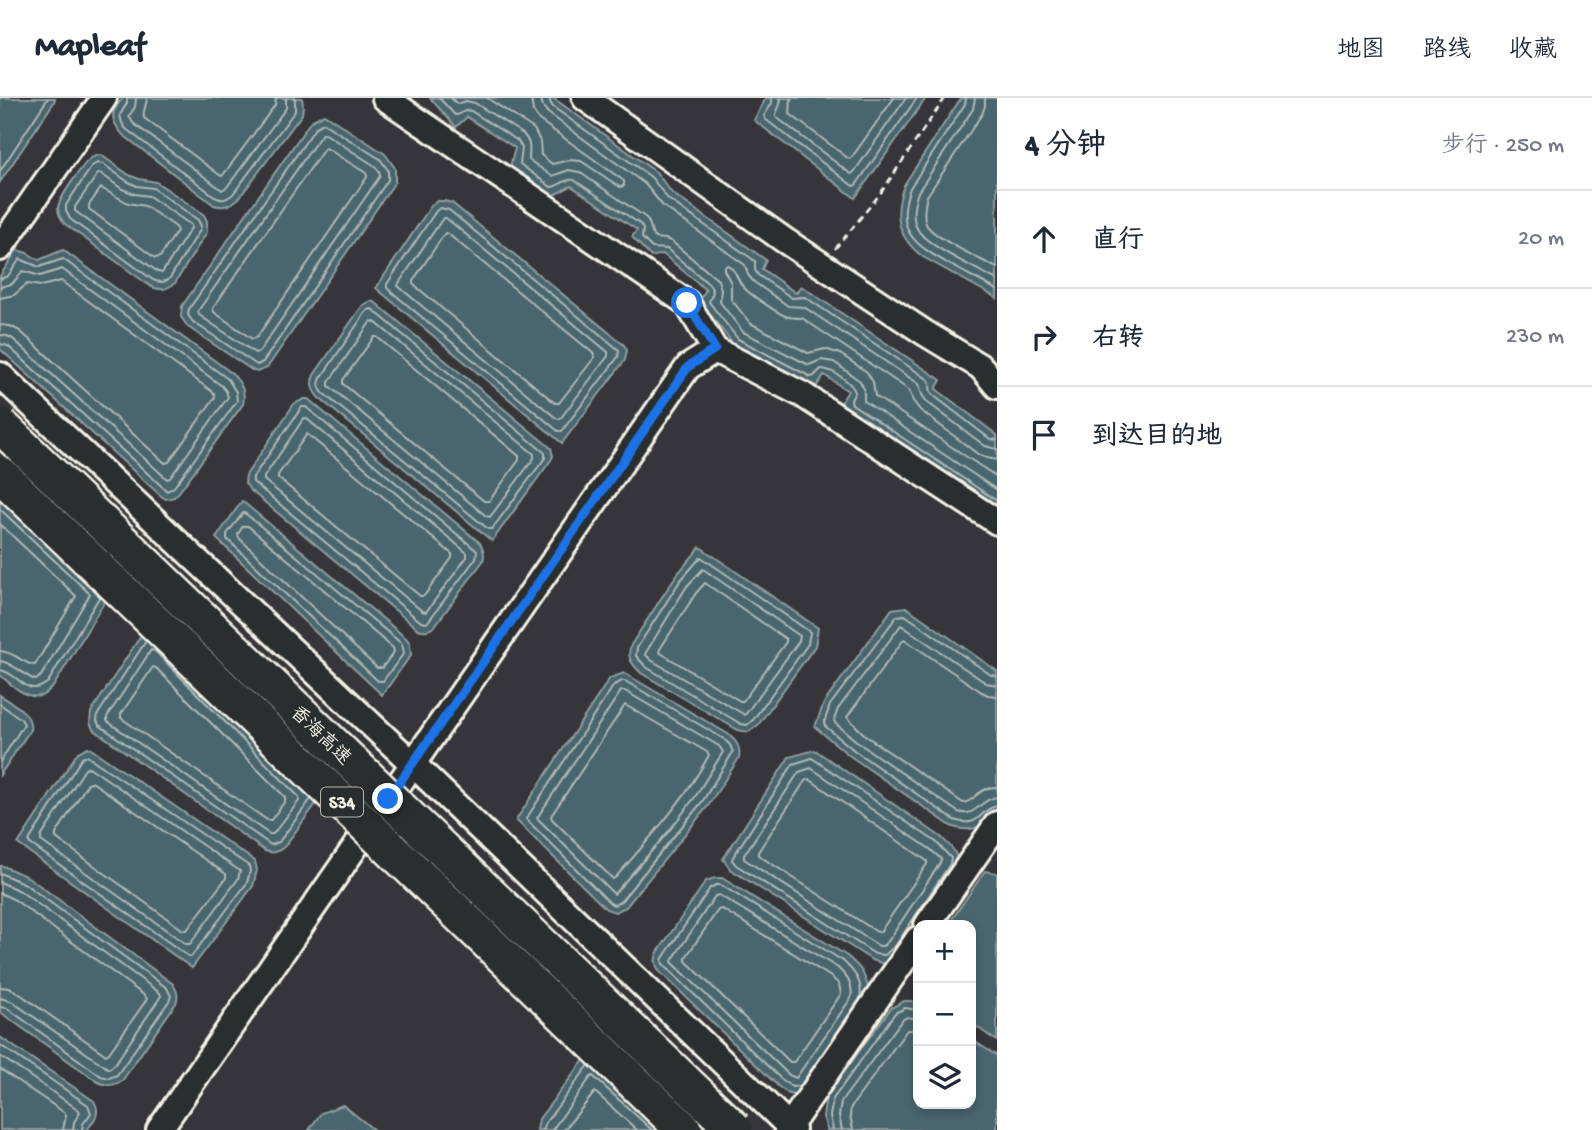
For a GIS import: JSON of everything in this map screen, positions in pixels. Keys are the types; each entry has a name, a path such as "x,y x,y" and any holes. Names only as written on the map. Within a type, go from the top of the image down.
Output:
{"highway":[{"name":"香海高速","path":"0,425 736,1130"},
{"name":"香海高速","path":"0,474 684,1130"}],"street":[{"path":"0,248 104,98"},
{"path":"385,98 687,303 715,349 803,395 997,522"},
{"path":"585,98 821,264 981,367 997,386"},
{"path":"159,1130 688,367 715,349"},
{"path":"0,375 413,764 790,1129 913,946"},
{"path":"930,920 997,824"}],"path":[{"path":"821,264 880,194 945,98"}],"water":[{"path":"0,98 55,98 0,182"},
{"path":"123,98 302,98 303,106 302,114 239,198 221,206 214,205 122,134 113,116"},
{"path":"430,98 553,98 656,172 672,193 766,260 762,269 796,293 801,286 941,380 936,389 997,435 997,509 840,404 848,391 824,375 816,387 733,344 699,300 706,290 663,254 651,257 632,237 637,230 571,186 552,196 510,167 515,148 467,117 456,127"},
{"path":"766,98 926,98 855,198 754,120"},
{"path":"961,98 997,98 997,298 923,257 908,242 898,216 904,185"},
{"path":"324,114 385,154 395,168 395,182 267,368 257,372 188,327 181,317 182,306 311,121"},
{"path":"101,155 129,175 156,182 204,215 207,232 175,283 169,287 160,289 150,286 65,224 60,216 59,204 71,182 91,158"},
{"path":"437,201 452,203 627,350 625,360 562,443 376,288"},
{"path":"17,250 39,260 63,250 233,374 238,381 243,391 243,404 174,497 166,499 161,496 0,349 0,276"},
{"path":"371,301 551,448 551,460 492,541 314,391 314,375 363,305"},
{"path":"308,399 480,543 484,552 483,561 434,627 418,629 250,490 245,483 246,475 294,404"},
{"path":"0,488 111,591 53,687 37,697 20,691 0,675"},
{"path":"242,501 407,639 411,655 382,695 216,538"},
{"path":"700,547 818,628 815,646 758,725 748,732 738,730 641,673 630,657 631,645 675,577"},
{"path":"906,607 997,671 997,809 983,824 972,829 951,826 850,756 815,727 824,703 892,609"},
{"path":"149,623 321,797 279,850 265,851 93,729 90,723 91,712"},
{"path":"624,673 728,734 737,744 739,758 708,806 626,907 615,912 606,909 516,820 610,678"},
{"path":"0,695 25,713 30,730 0,775"},
{"path":"88,747 255,861 257,870 253,886 192,968 18,844 78,752"},
{"path":"815,750 941,837 957,857 957,866 921,920 913,920 913,932 901,950 887,962 872,960 730,869 723,859 789,757"},
{"path":"0,866 28,877 173,984 177,993 176,1003 122,1081 110,1085 98,1082 0,1012"},
{"path":"985,871 997,873 997,1041 976,1026 976,920 951,920"},
{"path":"722,878 847,956 859,967 865,979 869,990 797,1095 789,1094 779,1087 659,971 657,966 658,952 706,881"},
{"path":"904,1001 913,1002 913,1109 976,1109 976,1042 997,1056 997,1130 827,1130 823,1117 826,1097 891,1008"},
{"path":"0,1037 94,1101 97,1113 87,1130 0,1130"},
{"path":"591,1051 675,1130 537,1130 539,1119"},
{"path":"343,1105 374,1130 309,1130 321,1113"}],"route":[{"path":"388,799 688,367 715,349 687,303"}]}
